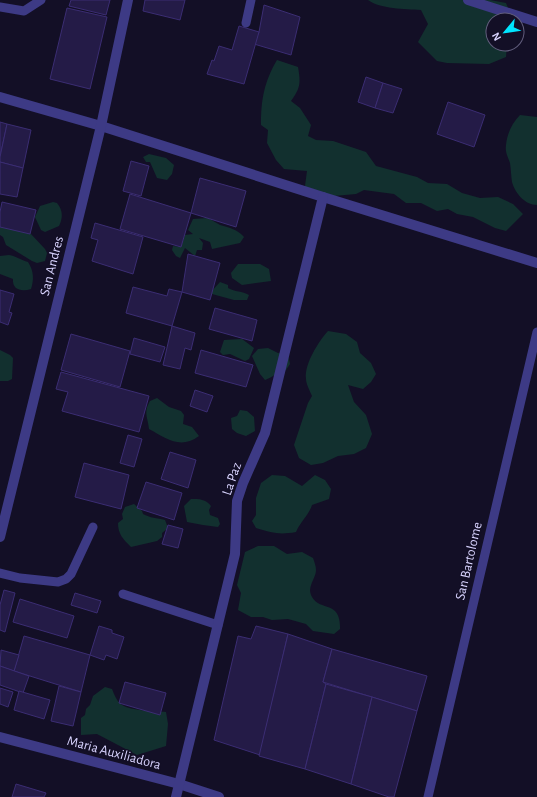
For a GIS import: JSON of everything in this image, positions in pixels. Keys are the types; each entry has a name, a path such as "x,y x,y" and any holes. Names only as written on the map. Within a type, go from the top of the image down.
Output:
{"street":[{"name":"San Andres","path":"0,537 101,126 128,0"},
{"path":"468,0 537,22"},
{"path":"0,97 101,126 322,197 537,263"},
{"name":"La Paz","path":"176,797 235,554 238,501 243,483 265,433 322,197"},
{"name":"Maria Auxiliadora","path":"0,737 179,784 219,797"}],"lane":[{"path":"0,7 24,11 41,0"},
{"path":"246,23 251,0"},
{"name":"San Bartolome","path":"428,797 537,332"},
{"path":"0,572 20,578 58,582 66,579 72,574 93,527"},
{"path":"123,594 218,625"}],"green space":[{"path":"368,0 490,0 506,3 510,12 485,12 485,52 506,52 506,57 489,64 447,63 437,61 418,42 428,24 421,10 386,7"},
{"path":"277,60 298,67 299,86 291,101 300,108 311,125 308,136 316,140 333,141 366,152 376,166 417,177 428,183 447,184 462,193 480,198 498,197 513,204 523,214 506,231 495,228 473,217 457,214 448,209 437,211 421,203 406,203 394,194 364,190 356,194 311,198 305,186 307,171 284,169 276,160 267,143 268,130 261,125 264,91"},
{"path":"520,115 537,117 537,205 525,201 515,190 512,182 510,163 506,153 509,133 512,125"},
{"path":"149,154 166,158 174,165 172,174 167,180 157,178 150,162 146,162 143,157"},
{"path":"53,202 57,203 60,208 62,214 61,220 59,226 45,232 41,230 35,217 40,206"},
{"path":"208,218 220,225 236,230 244,237 240,243 212,249 210,242 199,238 203,243 202,250 197,250 195,256 185,248 180,258 176,256 172,250 173,246 181,247 185,235 193,234 188,230 193,219"},
{"path":"0,226 30,233 45,249 47,253 45,261 37,263 32,261 6,245 3,237 0,235"},
{"path":"9,255 28,262 33,276 31,289 18,289 14,286 13,279 0,274 0,256"},
{"path":"238,264 260,264 269,269 271,281 242,285 232,278 231,273"},
{"path":"220,282 228,285 228,288 249,295 247,300 234,300 212,294 211,292"},
{"path":"328,331 346,334 357,342 360,353 371,363 376,374 371,382 363,389 348,385 354,402 366,415 372,434 366,448 354,454 338,456 323,463 311,465 299,458 294,445 308,403 312,396 306,381 307,367 320,341"},
{"path":"242,339 254,348 249,359 245,361 230,354 223,355 220,352 224,340"},
{"path":"268,348 278,353 288,355 290,364 286,370 265,380 260,374 252,356 258,349"},
{"path":"0,350 13,358 12,379 8,381 0,381"},
{"path":"157,398 169,407 181,411 184,415 183,424 192,427 199,436 186,442 179,442 167,439 149,429 146,415 148,405 150,401"},
{"path":"240,410 247,411 254,417 255,431 246,436 237,433 232,429 231,418 237,416"},
{"path":"272,475 285,476 302,486 315,475 325,480 331,489 329,499 312,505 296,532 276,533 267,531 256,528 252,521 256,515 256,498 261,483"},
{"path":"191,499 202,500 211,506 209,510 210,515 218,518 220,524 218,527 187,522 184,506"},
{"path":"134,504 142,511 143,514 165,520 168,528 162,533 162,537 157,541 131,547 122,536 118,523 123,519 122,514 125,507"},
{"path":"258,546 274,546 287,554 302,552 313,558 316,573 310,593 312,597 320,604 334,610 339,620 340,629 334,634 313,631 306,624 288,619 272,620 263,617 251,617 238,610 241,593 237,585 245,552"},
{"path":"105,687 112,689 119,702 126,707 137,710 166,712 168,724 166,746 137,755 97,734 81,735 81,718 85,715 86,709 90,705 93,696"}],"building":[{"path":"71,0 110,0 106,15 69,6"},
{"path":"145,0 185,0 180,20 143,11"},
{"path":"264,5 300,17 291,55 254,44 259,32"},
{"path":"67,8 107,17 90,89 50,79"},
{"path":"239,26 259,32 244,84 207,74 212,60 214,61 219,46 232,50"},
{"path":"366,77 383,83 375,108 358,102"},
{"path":"383,83 402,89 393,113 375,108"},
{"path":"448,102 485,115 474,147 437,134"},
{"path":"0,122 7,124 0,157"},
{"path":"7,124 31,130 23,168 0,162"},
{"path":"131,161 149,166 141,196 123,191"},
{"path":"0,162 23,168 17,197 0,194"},
{"path":"200,178 246,191 236,227 191,213"},
{"path":"130,194 191,213 181,247 120,229"},
{"path":"2,202 36,210 30,234 0,227"},
{"path":"95,223 143,237 133,274 92,261 98,240 91,238"},
{"path":"188,254 220,263 210,300 182,292"},
{"path":"133,287 167,296 169,289 182,292 172,326 126,313"},
{"path":"0,290 14,294 9,312 12,313 8,325 0,322"},
{"path":"215,308 257,320 252,341 209,329"},
{"path":"172,326 195,333 191,350 185,348 180,369 163,365"},
{"path":"71,334 130,351 120,387 61,370"},
{"path":"134,338 165,347 160,362 130,354"},
{"path":"201,350 253,365 246,387 195,373"},
{"path":"61,372 149,396 139,432 62,411 68,392 56,389"},
{"path":"195,390 213,396 207,412 190,406"},
{"path":"128,435 142,439 134,467 120,463"},
{"path":"170,452 196,460 188,488 161,479"},
{"path":"84,463 129,475 121,509 75,497"},
{"path":"146,482 182,493 174,520 137,508"},
{"path":"168,525 183,529 178,548 162,544"},
{"path":"4,590 15,593 5,632 0,630 0,605"},
{"path":"75,593 101,601 97,613 71,605"},
{"path":"20,599 74,616 67,638 13,622"},
{"path":"99,626 112,630 112,633 124,637 117,659 106,655 104,660 90,655"},
{"path":"256,626 288,634 260,755 214,740 238,636 251,639"},
{"path":"288,634 332,649 323,682 326,684 305,769 259,756"},
{"path":"24,636 90,655 81,692 14,671"},
{"path":"332,649 427,676 417,711 323,682"},
{"path":"1,650 19,655 14,671 0,666"},
{"path":"0,666 29,676 23,693 0,685"},
{"path":"125,682 166,693 160,715 119,703"},
{"path":"326,684 372,697 351,784 305,769"},
{"path":"59,686 81,692 73,726 51,721"},
{"path":"0,688 13,692 8,707 0,704"},
{"path":"19,691 50,700 44,719 14,710"},
{"path":"372,697 417,711 394,797 389,797 351,784"},
{"path":"16,784 46,793 44,797 12,797"}]}
